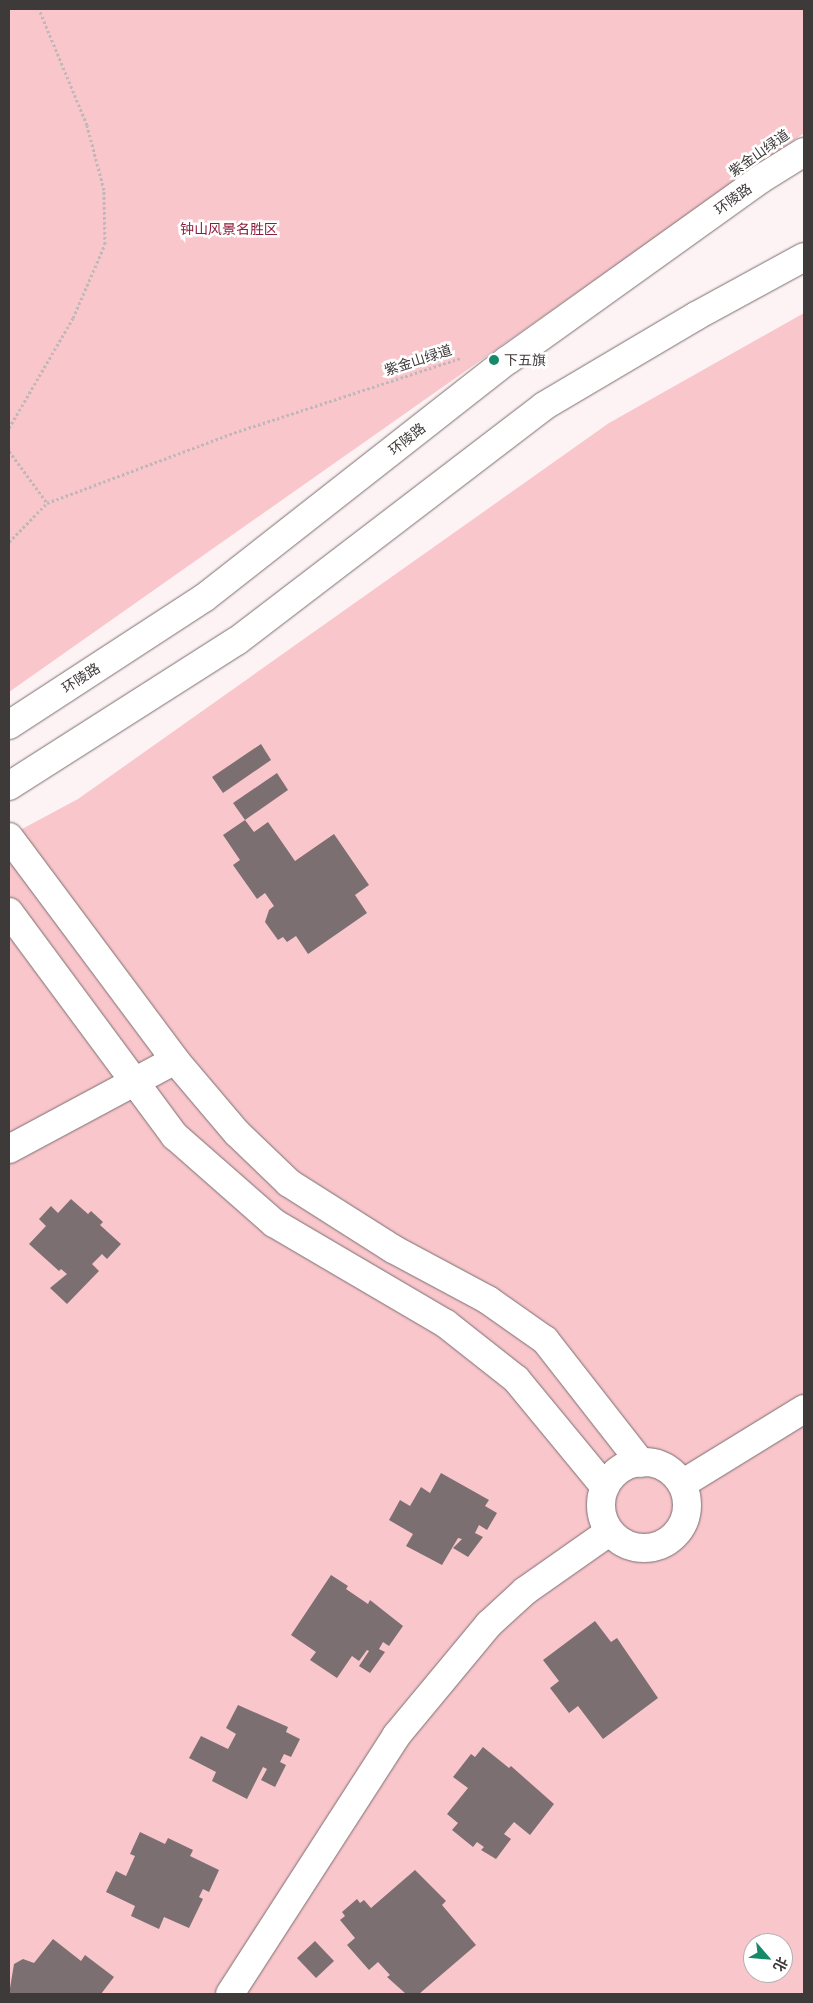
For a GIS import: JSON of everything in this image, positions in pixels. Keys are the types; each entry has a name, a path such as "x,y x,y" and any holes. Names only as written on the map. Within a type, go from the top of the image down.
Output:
{"street":[{"name":"环陵路","path":"9,725 204,598 508,360 759,180 804,152"},
{"path":"9,786 237,641 544,406 696,316 804,257"},
{"path":"9,837 175,1060 236,1133 289,1183 393,1249 488,1300 545,1340 641,1463"},
{"path":"9,912 175,1136 274,1223 446,1324 516,1378 605,1487"},
{"path":"9,1149 175,1060"},
{"path":"682,1484 804,1409"},
{"path":"641,1463 661,1466 682,1484 687,1513 682,1526 673,1537 647,1548 633,1547 620,1542 609,1532 601,1505 605,1487 620,1469 641,1463"},
{"path":"230,1994 409,1721 489,1624 525,1591 609,1532"}],"path":[{"path":"9,428 73,318 105,244 104,190 87,125 39,9"},
{"name":"紫金山绿道","path":"9,542 47,503 239,431 466,356"},
{"path":"9,451 47,503"}],"green space":[{"name":"钟山风景名胜区","path":"9,9 804,9 804,133 9,692"},
{"path":"804,313 804,1994 9,1994 9,836 78,799 609,423"}],"building":[{"path":"261,744 271,760 223,793 212,777"},
{"path":"277,773 288,790 245,820 233,803"},
{"path":"245,820 254,832 268,822 295,861 334,834 369,885 355,895 367,913 308,954 296,936 287,942 283,937 278,940 265,922 269,910 274,906 265,893 257,899 233,865 240,860 223,835"},
{"path":"71,1199 88,1214 91,1211 103,1222 100,1225 121,1244 107,1259 102,1254 92,1264 99,1271 67,1304 50,1288 67,1274 61,1269 59,1271 29,1244 46,1226 39,1219 51,1206 58,1213"},
{"path":"441,1473 489,1500 485,1506 497,1513 487,1530 479,1525 475,1533 483,1537 468,1557 453,1548 462,1539 458,1538 442,1565 406,1546 413,1534 389,1520 400,1500 410,1506 421,1487 430,1493"},
{"path":"331,1575 348,1586 346,1589 368,1604 370,1600 403,1626 389,1646 383,1642 379,1649 385,1652 370,1673 359,1666 369,1651 367,1650 359,1661 352,1656 337,1678 310,1660 316,1652 291,1635"},
{"path":"595,1621 611,1642 617,1638 658,1698 603,1739 578,1706 569,1713 550,1688 559,1681 543,1660"},
{"path":"238,1705 288,1727 286,1732 300,1739 291,1757 284,1754 280,1762 286,1765 275,1787 261,1780 267,1769 263,1767 247,1799 212,1781 216,1772 189,1758 201,1736 228,1749 236,1734 226,1728"},
{"path":"483,1747 509,1768 511,1766 554,1804 530,1835 514,1822 504,1834 511,1839 496,1859 481,1850 484,1847 477,1842 473,1847 452,1830 458,1823 447,1814 468,1788 453,1777 471,1754 475,1757"},
{"path":"140,1832 165,1844 168,1838 193,1850 190,1856 219,1870 209,1892 203,1889 199,1897 203,1899 189,1928 164,1917 159,1929 131,1916 135,1906 106,1892 116,1871 126,1876 135,1856 130,1854"},
{"path":"415,1870 446,1901 442,1905 476,1945 419,1994 406,1994 387,1977 390,1975 378,1962 369,1970 347,1945 355,1938 340,1920 345,1916 342,1912 357,1899 360,1903 364,1900 371,1908"},
{"path":"53,1939 81,1961 85,1955 114,1977 101,1994 9,1994 14,1964 23,1959 34,1963"},
{"path":"315,1941 334,1961 316,1978 297,1958"}],"place":[{"name":"下五旗","path":"494,360"}]}
